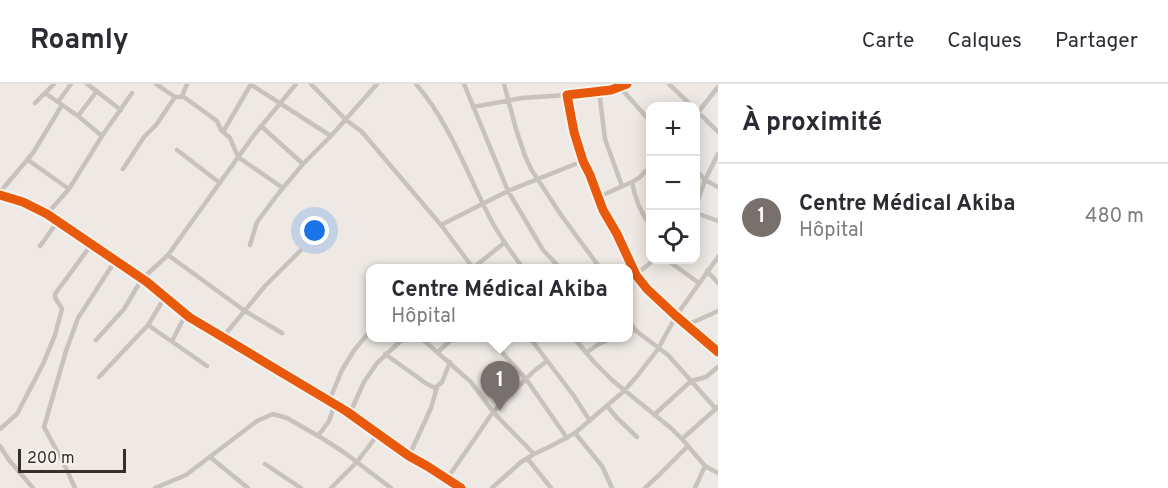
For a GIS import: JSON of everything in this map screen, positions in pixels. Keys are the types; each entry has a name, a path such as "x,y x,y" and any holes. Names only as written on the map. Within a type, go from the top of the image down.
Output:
{"street":[{"path":"35,103 54,84"},
{"path":"71,84 33,153 0,194 23,202 58,221 142,279 186,314 351,414 409,456 461,488"},
{"path":"87,84 121,110"},
{"path":"156,84 175,97 182,96 217,121 223,132 230,138 238,157 283,188"},
{"path":"182,96 187,84"},
{"path":"223,132 250,84 331,136"},
{"path":"96,340 121,313 142,279 168,255 261,126 296,84"},
{"path":"311,84 346,120 361,131 441,225 469,264"},
{"path":"250,246 257,222 283,188 377,84"},
{"path":"416,84 440,119 504,243 520,264"},
{"path":"464,84 508,191 543,250 556,264"},
{"path":"504,84 525,156 561,215 597,264"},
{"path":"473,106 613,90 627,84"},
{"path":"669,84 688,102"},
{"path":"619,86 646,116"},
{"path":"700,107 718,87"},
{"path":"599,91 605,139 622,186"},
{"path":"78,116 97,92"},
{"path":"45,93 102,136"},
{"path":"47,214 69,189 132,93"},
{"path":"567,95 574,132 583,161 603,210 631,264"},
{"path":"123,169 175,97"},
{"path":"700,116 718,132"},
{"path":"261,126 303,164"},
{"path":"177,150 220,183"},
{"path":"700,194 718,154"},
{"path":"28,160 69,189"},
{"path":"441,225 508,191 583,161"},
{"path":"598,197 632,182 646,172"},
{"path":"700,175 718,187"},
{"path":"632,182 635,198 646,219"},
{"path":"700,214 718,220"},
{"path":"40,246 58,221"},
{"path":"477,264 504,243"},
{"path":"0,429 17,414 55,335 62,309 55,300 55,294 92,244"},
{"path":"223,337 265,286 300,251"},
{"path":"168,255 245,311 282,333"},
{"path":"492,488 527,458 575,433 624,391 658,349 676,316 718,257"},
{"path":"75,488 44,427 78,318 115,261"},
{"path":"633,277 649,264"},
{"path":"673,264 699,283"},
{"path":"633,268 647,289 718,352"},
{"path":"707,271 718,283"},
{"path":"99,377 148,325 165,297"},
{"path":"687,325 718,311"},
{"path":"172,341 186,314"},
{"path":"148,325 207,366"},
{"path":"633,332 668,356 717,408 682,439"},
{"path":"318,436 329,421 342,370 366,336"},
{"path":"351,414 364,382 377,363 399,342"},
{"path":"426,342 471,382 493,412 534,454"},
{"path":"438,352 449,342"},
{"path":"493,342 526,379 567,438"},
{"path":"533,342 590,421"},
{"path":"576,342 624,391 682,439 705,466 718,473"},
{"path":"586,353 603,342"},
{"path":"385,354 433,388 437,387"},
{"path":"447,479 493,412 547,361"},
{"path":"409,456 437,387 442,382 450,362"},
{"path":"654,415 691,381 706,377 718,367"},
{"path":"607,406 637,437"},
{"path":"155,488 186,475 257,421 278,414 318,436 391,488"},
{"path":"575,433 602,466 612,488"},
{"path":"331,488 357,462 378,435"},
{"path":"0,446 33,488"},
{"path":"645,488 688,446"},
{"path":"210,457 248,488"},
{"path":"527,458 551,488"},
{"path":"265,464 301,488"},
{"path":"695,488 705,466"}],"cycle path":[{"path":"627,84 611,90 567,95 574,132 583,161 603,210 631,264"},
{"path":"0,195 23,202 47,214 147,282 189,317 346,411 409,456 461,488"},
{"path":"633,269 647,289 718,352"}],"place":[{"name":"Centre Médical Akiba","path":"500,411"}]}
